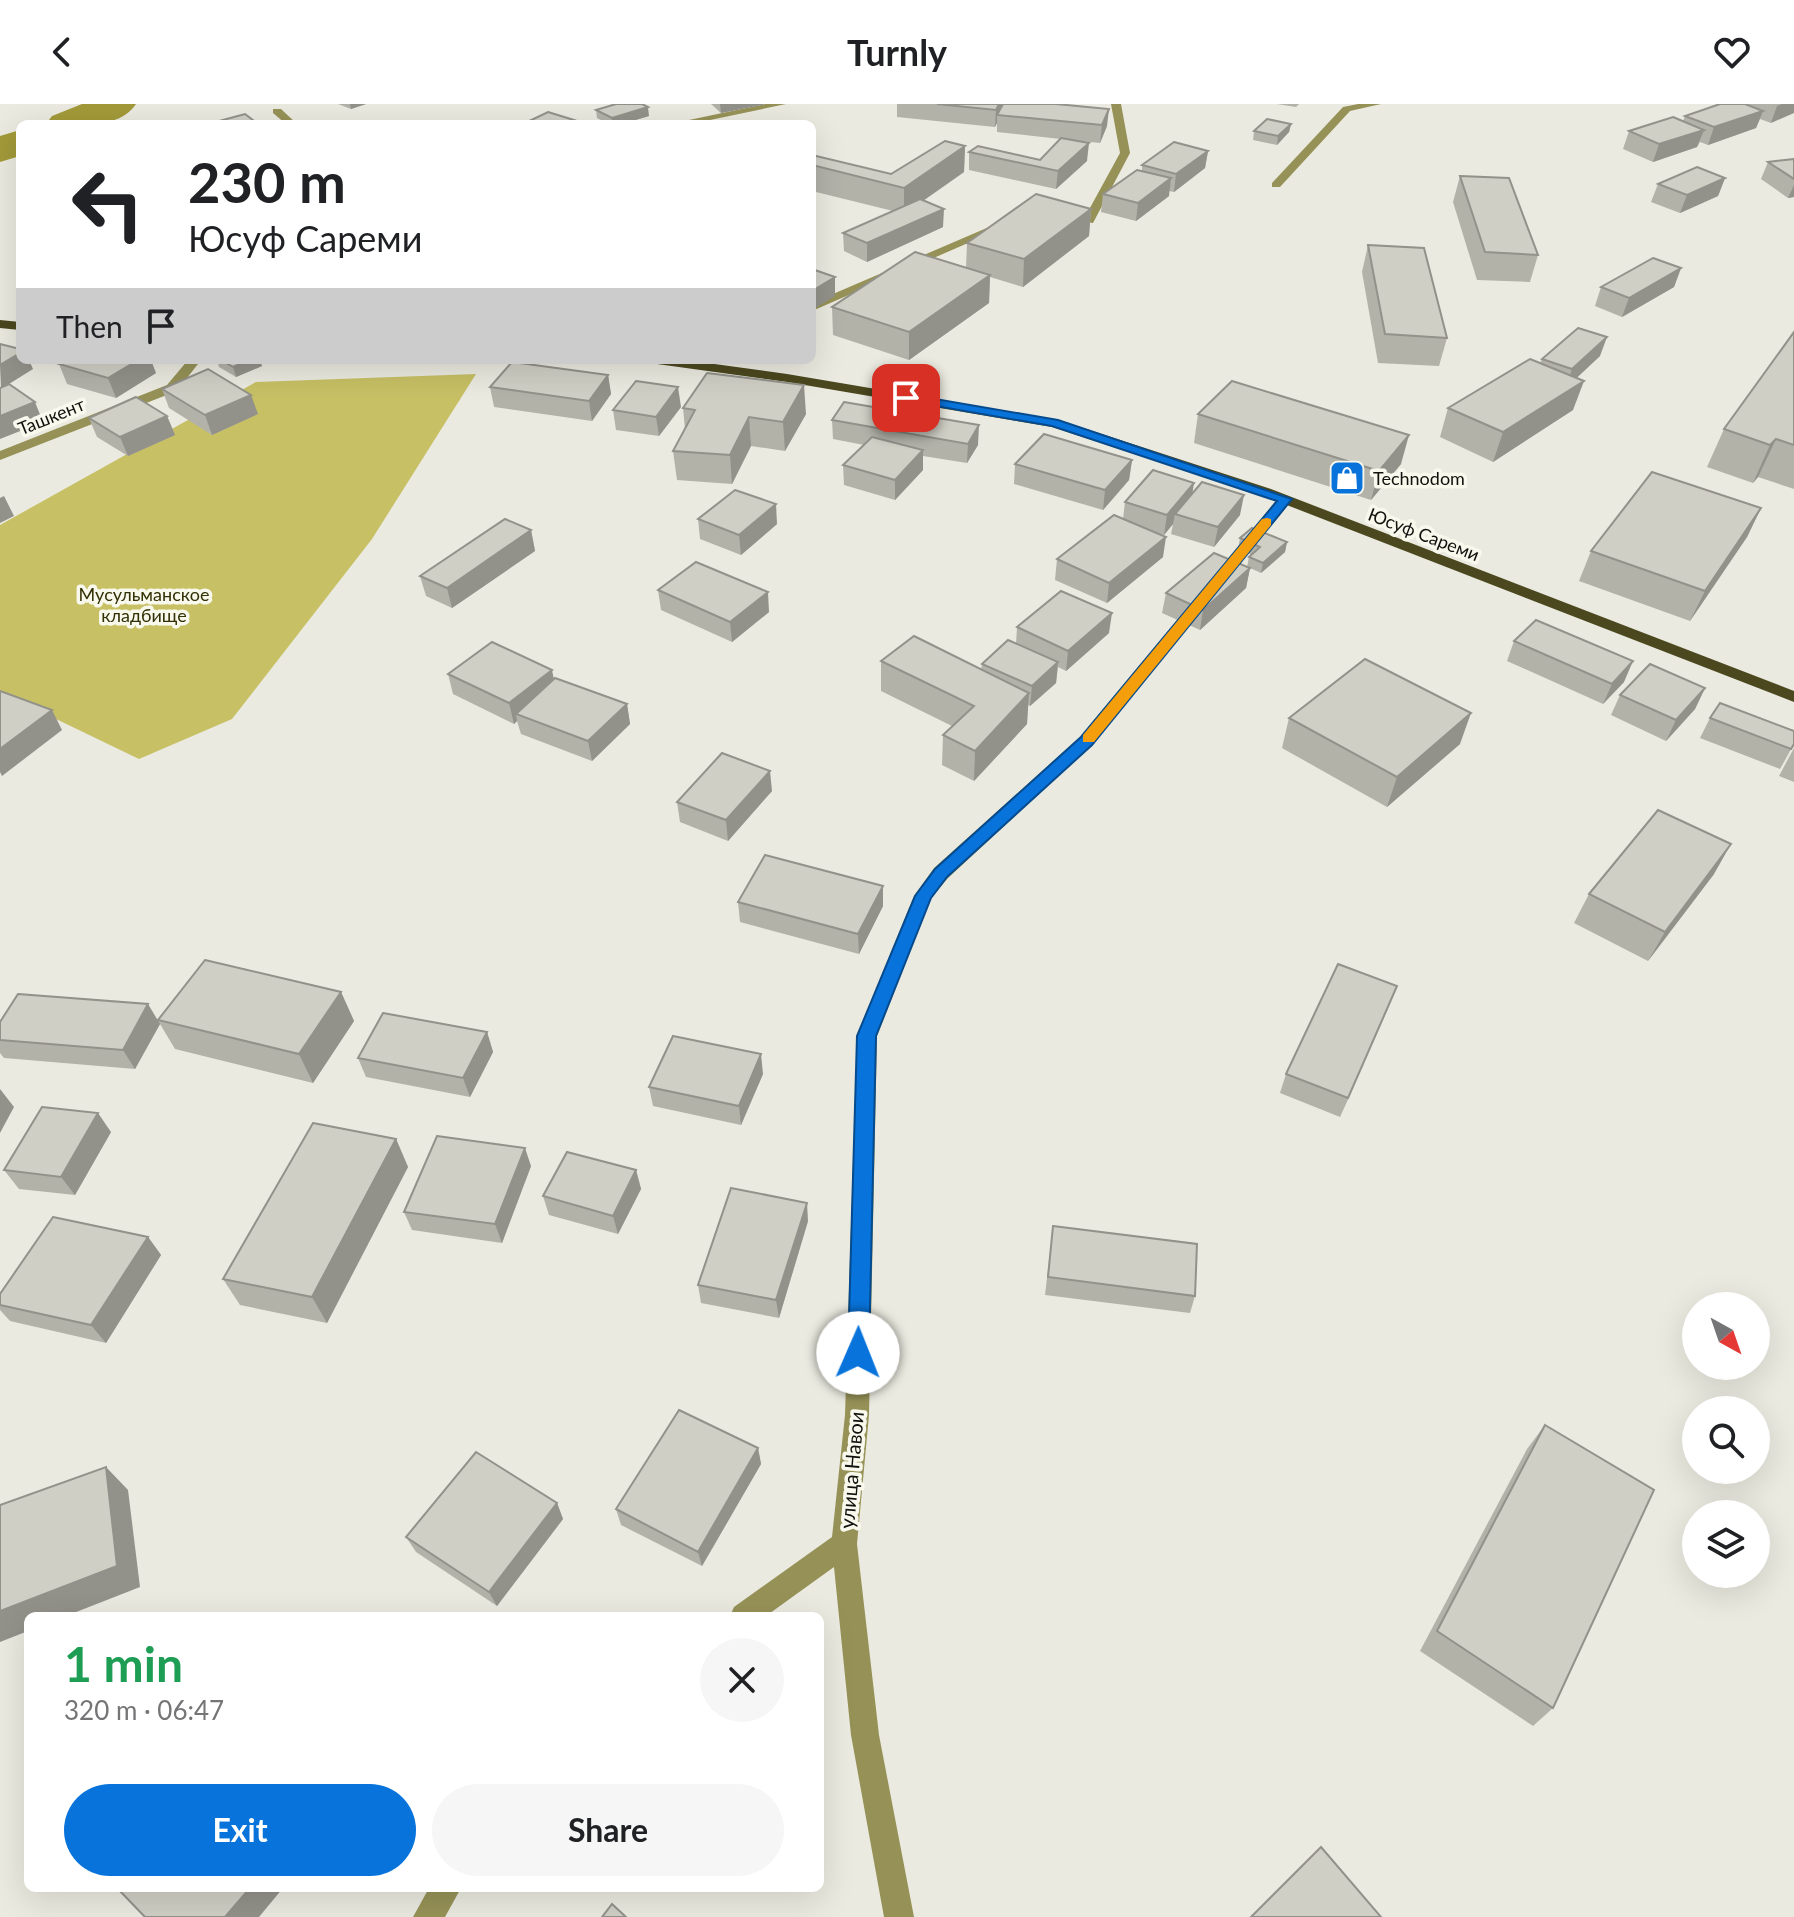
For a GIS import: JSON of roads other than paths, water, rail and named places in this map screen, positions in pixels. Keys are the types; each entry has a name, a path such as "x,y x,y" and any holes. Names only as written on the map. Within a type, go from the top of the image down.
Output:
{"main road":[{"name":"Юсуф Сареми","path":"705,364 1054,423 1285,499 1794,697"}],"street":[{"path":"696,120 781,104"},
{"path":"1048,213 1089,221 1125,153 1116,104"},
{"path":"1276,185 1347,109 1376,104"},
{"path":"277,111 287,120"},
{"path":"1103,117 1119,119"},
{"path":"816,305 1021,216"},
{"name":"Ташкент","path":"0,456 172,388 192,364"},
{"name":"улица Навои","path":"899,1917 865,1735 844,1544 857,1415 867,1036 923,896 941,873 1086,741 1285,499"},
{"path":"749,1612 844,1544"},
{"path":"428,1917 444,1892"}],"waterway":[{"path":"76,120 117,104"},
{"path":"0,150 16,144"}],"place":[{"name":"Technodom","path":"1347,478"}],"park label":[{"name":"Мусульманское кладбище","path":"144,604"}]}
